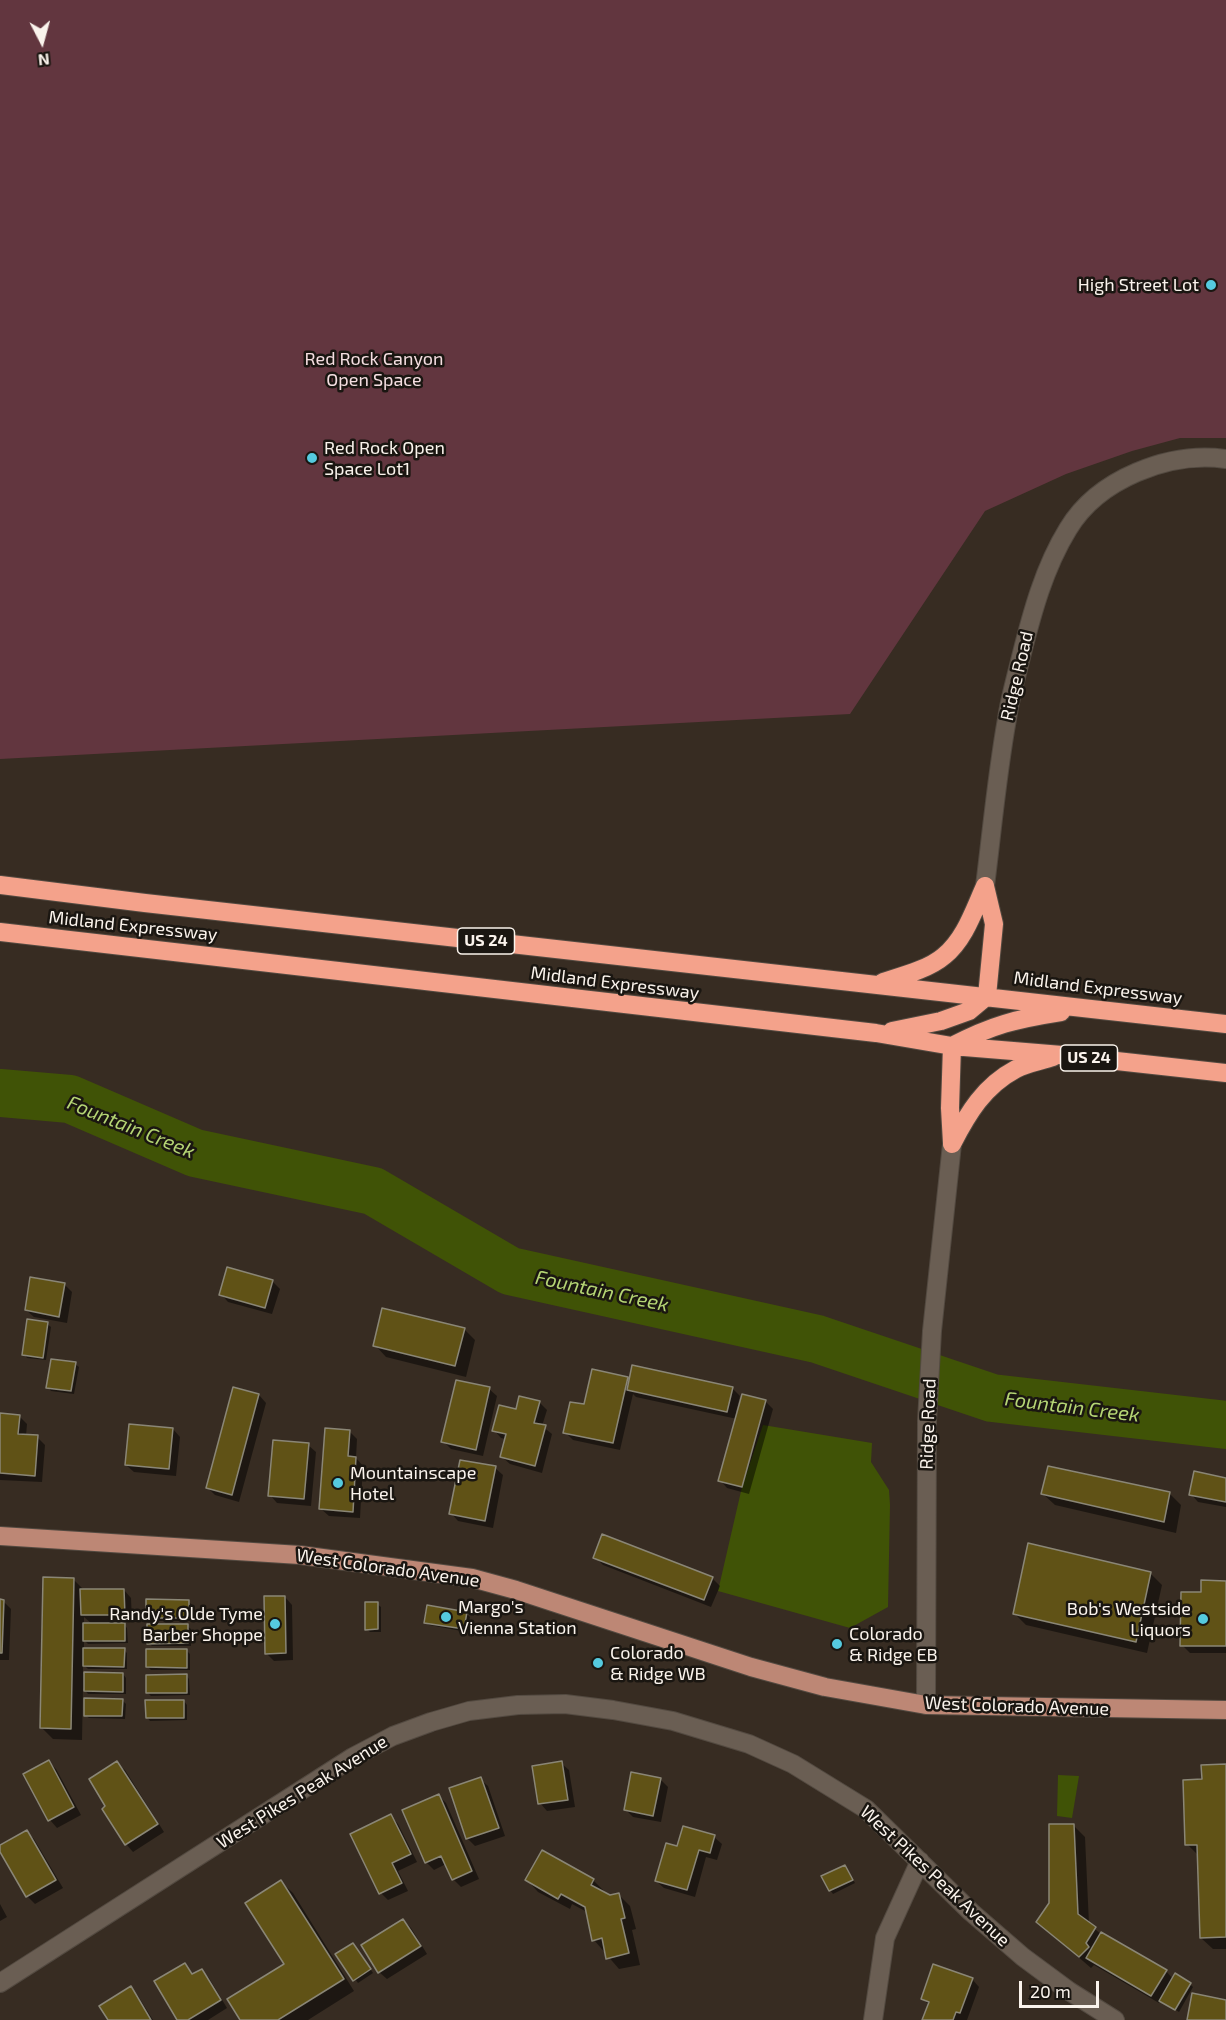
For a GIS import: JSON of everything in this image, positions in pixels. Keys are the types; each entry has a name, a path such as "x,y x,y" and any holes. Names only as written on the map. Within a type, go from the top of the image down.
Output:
{"highway":[{"name":"Midland Expressway","path":"0,885 1226,1024"},
{"path":"876,984 915,972 944,956 964,931 985,886"},
{"path":"876,1034 941,1021 969,1011 987,996 994,924 985,886"},
{"name":"Midland Expressway","path":"0,933 876,1034 952,1046 1062,1055 1226,1073"},
{"path":"952,1144 950,1107 952,1046 979,1032 1016,1019 1085,1008"},
{"path":"952,1144 972,1107 993,1084 1018,1068 1062,1055"}],"main road":[{"name":"West Colorado Avenue","path":"0,1536 300,1555 472,1578 516,1590 751,1667 825,1687 926,1705 1226,1710"}],"street":[{"name":"Ridge Road","path":"985,886 1007,719 1032,610 1054,554 1068,528 1108,489 1135,472 1160,463 1188,459 1226,459"},
{"name":"Ridge Road","path":"926,1705 927,1421 932,1331 952,1144"},
{"name":"West Pikes Peak Avenue","path":"0,1983 353,1757 393,1736 469,1711 518,1705 565,1704 673,1721 749,1744 793,1764 866,1809 971,1912 1023,1957 1115,2020"},
{"path":"873,2020 885,1938 920,1861"}],"green space":[{"name":"Red Rock Canyon Open Space","path":"0,0 1226,0 1226,438 1180,438 1132,451 1066,474 985,511 850,714 0,759"}],"shaded area":[{"path":"763,1425 872,1443 871,1462 889,1490 888,1607 850,1628 718,1591 742,1487"},
{"path":"1058,1775 1079,1776 1072,1818 1057,1816"}],"building":[{"path":"227,1267 273,1280 265,1308 219,1295"},
{"path":"30,1277 65,1283 59,1317 25,1310"},
{"path":"382,1308 465,1328 455,1366 373,1346"},
{"path":"27,1319 48,1322 43,1358 22,1355"},
{"path":"51,1359 76,1362 71,1391 46,1388"},
{"path":"632,1365 733,1387 727,1412 627,1390"},
{"path":"592,1369 628,1377 613,1443 563,1433 570,1402 584,1404"},
{"path":"456,1380 490,1387 476,1450 441,1442"},
{"path":"233,1387 259,1394 232,1495 206,1488"},
{"path":"742,1394 766,1400 742,1487 718,1481"},
{"path":"519,1396 540,1401 534,1423 546,1425 535,1466 500,1457 506,1434 492,1431 499,1405 516,1409"},
{"path":"0,1413 20,1415 18,1434 38,1435 35,1476 0,1473"},
{"path":"129,1424 173,1428 169,1469 125,1465"},
{"name":"Mountainscape Hotel","path":"325,1428 350,1430 348,1456 356,1457 353,1512 319,1509"},
{"path":"273,1440 309,1443 304,1499 268,1496"},
{"path":"460,1460 496,1466 485,1521 449,1514"},
{"path":"1048,1466 1170,1492 1164,1522 1041,1494"},
{"path":"1194,1471 1226,1478 1226,1502 1189,1495"},
{"path":"602,1534 713,1577 704,1600 593,1558"},
{"path":"1028,1543 1151,1572 1136,1642 1013,1614"},
{"path":"43,1577 74,1578 71,1729 40,1728"},
{"name":"Bob's Westside Liquors","path":"1201,1580 1226,1581 1226,1646 1180,1646 1181,1592 1201,1592"},
{"path":"80,1589 124,1589 125,1615 81,1615"},
{"name":"Randy's Olde Tyme Barber Shoppe","path":"264,1596 285,1596 286,1653 265,1654"},
{"path":"0,1599 4,1600 2,1653 0,1653"},
{"path":"146,1599 189,1600 189,1618 146,1618"},
{"path":"365,1602 378,1602 378,1629 365,1630"},
{"name":"Margo's Vienna Station","path":"427,1605 467,1612 464,1629 424,1623"},
{"path":"83,1623 125,1623 125,1641 83,1641"},
{"path":"147,1624 188,1624 188,1643 147,1644"},
{"path":"83,1648 125,1648 124,1667 83,1666"},
{"path":"146,1649 187,1649 187,1668 146,1667"},
{"path":"84,1672 123,1673 123,1692 84,1691"},
{"path":"187,1674 187,1693 146,1693 146,1675"},
{"path":"84,1698 123,1699 122,1716 84,1716"},
{"path":"145,1700 184,1700 184,1718 146,1718"},
{"path":"49,1760 74,1807 48,1821 23,1774"},
{"path":"117,1761 158,1824 125,1845 102,1809 105,1806 89,1779"},
{"path":"562,1761 568,1800 538,1804 532,1766"},
{"path":"1226,1764 1226,1937 1200,1938 1197,1845 1185,1845 1183,1780 1202,1779 1201,1765"},
{"path":"631,1772 661,1778 653,1816 624,1810"},
{"path":"481,1777 499,1828 466,1839 449,1788"},
{"path":"439,1794 472,1871 452,1880 441,1856 425,1863 402,1810"},
{"path":"391,1814 411,1854 392,1863 402,1883 379,1894 350,1834"},
{"path":"1049,1824 1074,1824 1078,1914 1096,1927 1086,1943 1089,1947 1079,1957 1036,1922 1049,1903"},
{"path":"683,1826 715,1835 710,1853 699,1850 687,1890 655,1881 666,1843 677,1846"},
{"path":"27,1830 56,1880 26,1897 0,1852 0,1845"},
{"path":"542,1850 594,1879 591,1885 610,1895 619,1893 625,1918 621,1919 629,1953 606,1959 602,1938 592,1941 585,1907 561,1894 558,1899 525,1880"},
{"path":"845,1865 853,1880 829,1891 821,1876"},
{"path":"281,1880 344,1979 278,2020 240,2020 227,1999 284,1964 245,1903"},
{"path":"403,1919 421,1946 378,1973 361,1945"},
{"path":"1101,1932 1167,1970 1151,1996 1086,1958"},
{"path":"353,1943 371,1969 353,1981 335,1954"},
{"path":"185,1963 192,1974 202,1969 221,2000 188,2020 177,2020 154,1981"},
{"path":"933,1964 973,1978 960,2013 956,2012 953,2020 922,2020 929,2002 921,1999"},
{"path":"1175,1973 1191,1983 1175,2010 1159,2001"},
{"path":"131,1986 151,2020 108,2020 99,2006"},
{"path":"1192,1993 1226,2000 1226,2020 1187,2020"}],"waterway":[{"name":"Fountain Creek","path":"0,1093 70,1099 195,1153 373,1191 510,1271 817,1339 992,1398 1226,1425"}],"place":[{"name":"High Street Lot","path":"1211,285"},
{"name":"Red Rock Open Space Lot1","path":"312,458"},
{"name":"Mountainscape Hotel","path":"338,1483"},
{"name":"Margo's Vienna Station","path":"446,1617"},
{"name":"Bob's Westside Liquors","path":"1203,1619"},
{"name":"Randy's Olde Tyme Barber Shoppe","path":"275,1624"},
{"name":"Colorado & Ridge EB","path":"837,1644"},
{"name":"Colorado & Ridge WB","path":"598,1663"}]}
